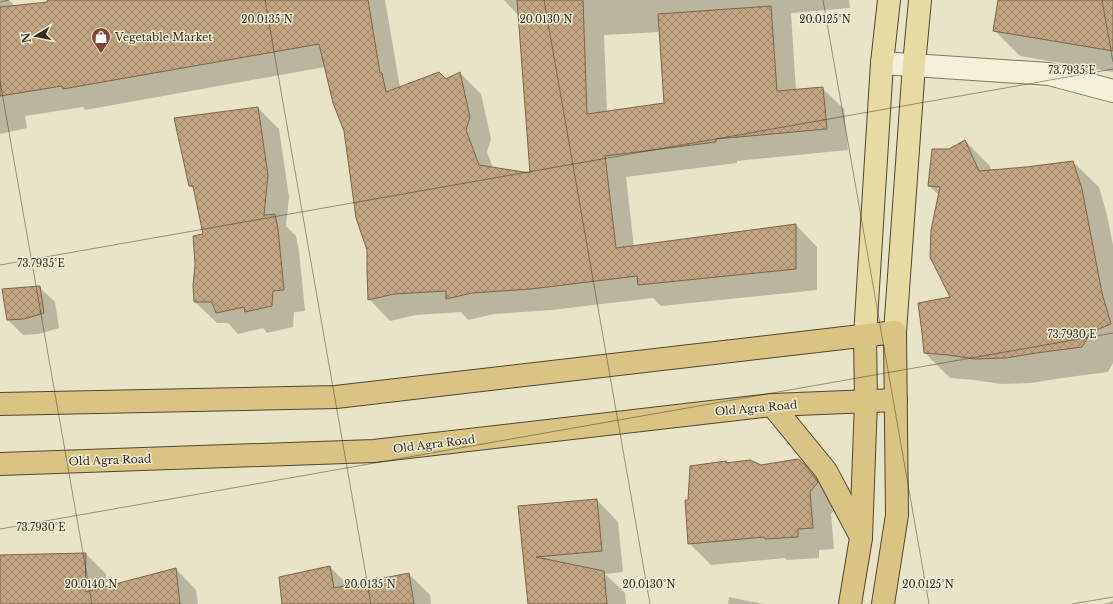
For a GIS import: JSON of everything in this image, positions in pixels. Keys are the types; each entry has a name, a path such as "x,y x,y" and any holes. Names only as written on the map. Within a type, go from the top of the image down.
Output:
{"highway":[{"path":"0,404 336,397 895,332 897,514 883,604"},
{"path":"850,604 861,538 866,401 865,336"},
{"name":"Old Agra Road","path":"0,464 374,450 772,405 896,400"},
{"path":"772,405 826,471 861,538"}],"main road":[{"path":"865,336 882,64 889,0"},
{"path":"895,332 920,0"}],"street":[{"path":"882,64 1049,74 1113,91"}],"building":[{"path":"47,0 368,0 380,73 382,73 386,92 439,72 446,79 460,72 470,117 466,130 479,165 530,173 517,0 583,0 587,114 664,103 658,14 771,6 777,91 823,87 827,129 716,139 716,142 605,156 616,248 796,224 796,269 638,285 637,276 531,289 472,293 446,299 446,291 394,294 368,300 367,250 356,218 344,131 333,103 319,44 63,89 62,86 0,96 0,7 48,2"},
{"path":"998,0 1113,0 1113,51 993,31"},
{"path":"258,107 268,175 264,215 275,214 278,229 284,290 273,291 272,306 245,312 244,307 216,313 212,302 194,302 193,286 195,264 193,236 203,234 193,186 189,186 174,118"},
{"path":"965,140 979,171 1073,161 1082,189 1102,293 1111,324 1091,332 1082,347 1006,358 975,359 924,353 918,303 950,297 930,257 931,230 940,187 928,186 932,149 949,149"},
{"path":"40,286 44,313 24,319 7,320 2,289"},
{"path":"798,459 805,465 818,482 810,492 813,528 798,529 798,537 765,539 764,537 688,544 685,500 688,500 690,466 726,461 726,463 750,460 761,465"},
{"path":"597,499 602,551 536,557 604,571 607,604 528,604 518,506"},
{"path":"86,553 85,592 176,568 180,604 0,604 0,555"},
{"path":"330,566 334,588 409,573 414,604 282,604 279,577"}],"place":[{"name":"Vegetable Market","path":"101,54"}]}
